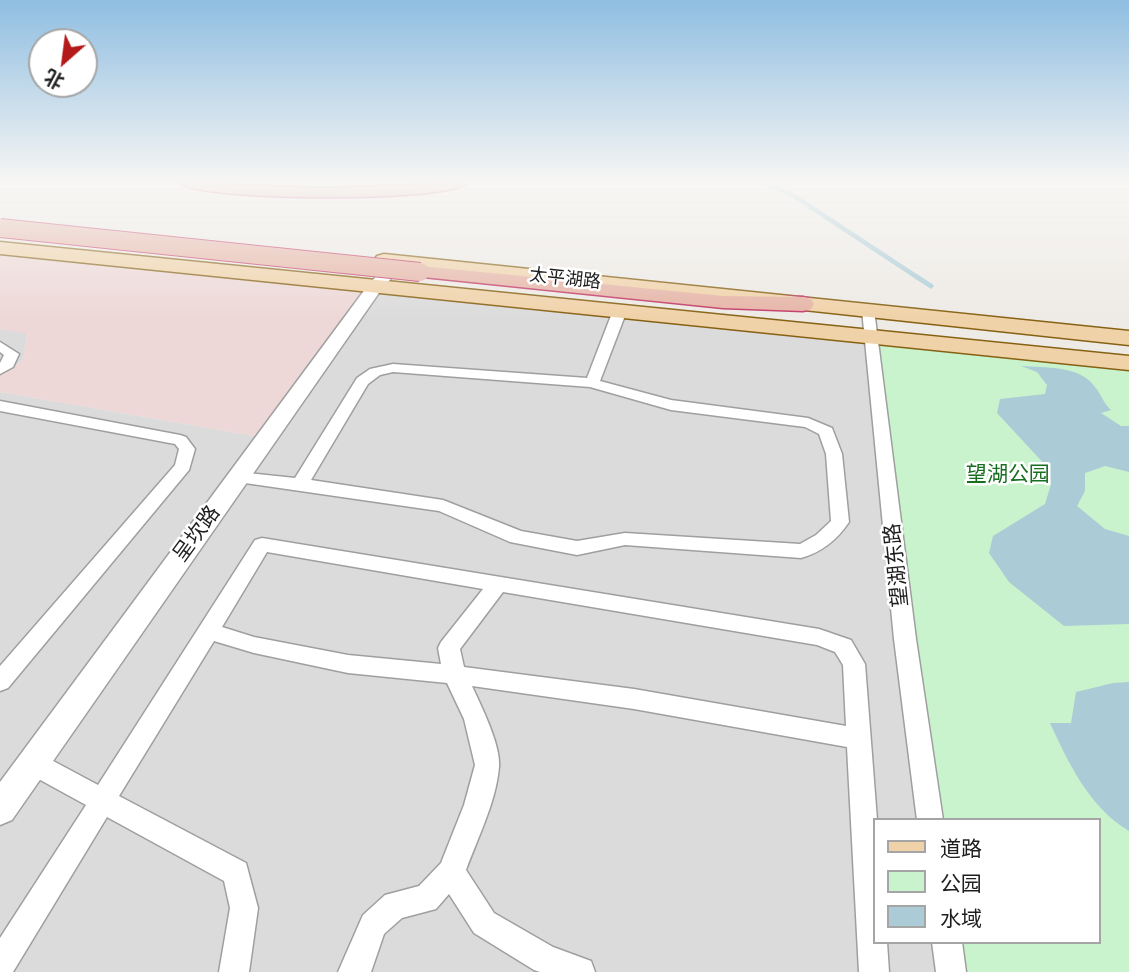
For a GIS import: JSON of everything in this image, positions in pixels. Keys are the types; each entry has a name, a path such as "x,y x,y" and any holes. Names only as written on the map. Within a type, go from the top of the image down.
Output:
{"highway":[{"path":"0,239 410,272 723,302 803,304"},
{"path":"410,272 608,312"}],"main road":[{"path":"29,228 410,272"},
{"name":"太平湖路","path":"0,248 1129,363"},
{"path":"803,304 1129,338"}],"street":[{"name":"呈坎路","path":"0,809 375,287 410,272"},
{"name":"望湖东路","path":"868,310 905,639 930,818"},
{"path":"592,383 608,312"},
{"path":"0,346 12,354 8,364 0,370"},
{"path":"238,477 443,506 517,537 578,548 625,539 801,551 816,546 828,537 840,522 834,454 826,431 808,423 681,406 640,398 592,383 393,368 375,372 362,381 300,484"},
{"path":"0,406 180,440 187,449 183,466 0,682"},
{"path":"0,965 262,545 820,637 843,646 854,664 874,972"},
{"path":"353,972 373,925 395,905 426,899 451,872 477,805 486,765 476,719 456,675 449,648 498,584"},
{"path":"209,631 254,645 348,664 456,675 634,699 859,740"},
{"path":"33,763 236,873 244,908 234,972"},
{"path":"451,872 484,923 545,959 580,972"},
{"path":"947,944 951,972"}],"shaded area":[{"path":"0,248 375,287 266,438 0,392 0,376 23,360 28,334 0,329"},
{"path":"375,287 873,339 930,818 874,818 874,944 947,944 951,972 0,972 0,392 266,438"},
{"path":"0,329 28,333 23,360 0,376"}],"green space":[{"name":"望湖公园","path":"873,339 1129,363 1129,972 951,972 947,944 1101,944 1101,818 930,818"}],"water":[{"path":"1021,366 1061,369 1080,375 1095,387 1111,410 1101,413 1121,426 1129,426 1129,472 1105,466 1085,473 1085,491 1077,506 1105,529 1129,536 1129,624 1064,626 1009,582 989,553 993,536 1045,504 1051,484 1048,468 997,413 1000,399 1045,394 1047,385 1037,372"},
{"path":"1129,682 1129,831 1102,810 1091,797 1073,769 1050,723 1071,723 1076,692"}],"waterway":[{"path":"843,228 920,279"},
{"path":"917,277 931,286"}]}
